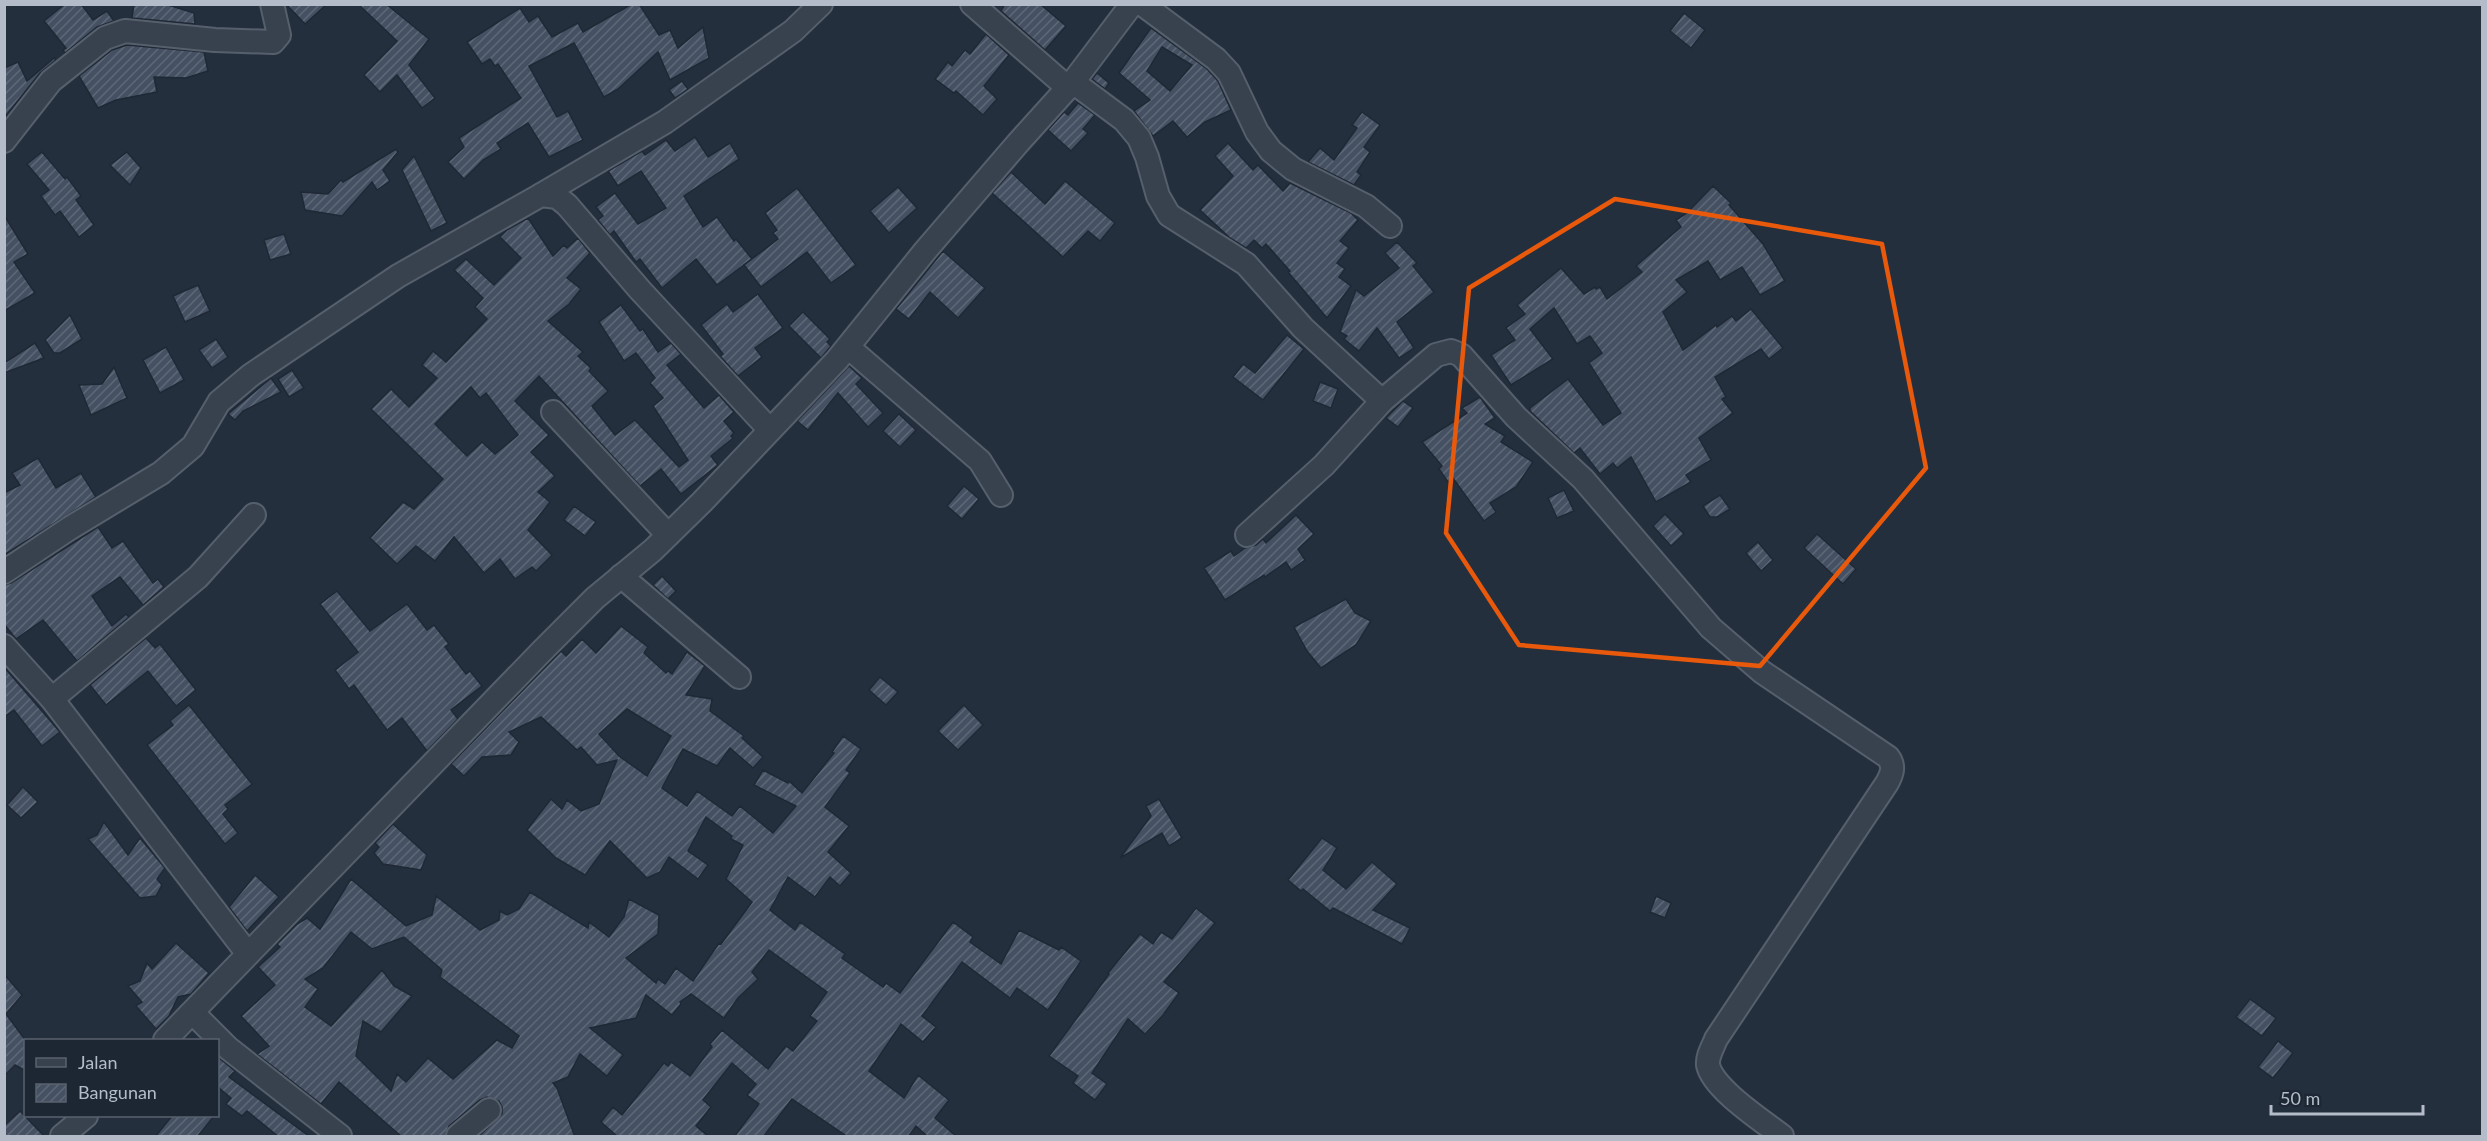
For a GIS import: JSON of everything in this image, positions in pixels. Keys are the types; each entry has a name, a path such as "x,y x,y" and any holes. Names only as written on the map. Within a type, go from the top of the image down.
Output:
{"street":[{"path":"4,141 51,81 112,34 125,31 215,40 273,42 279,35 272,4"},
{"path":"4,572 161,472 193,446 219,402 251,375 398,276 665,122 793,31 821,4"},
{"path":"972,4 1071,85 1124,120 1138,138 1147,157 1158,196 1169,214 1246,264 1303,328 1382,401"},
{"path":"167,1039 594,598 668,535 848,347 931,243 1071,85 1132,4"},
{"path":"1142,4 1216,59 1229,73 1257,132 1271,151 1293,169 1366,206 1390,226"},
{"path":"541,195 557,197 567,204 640,290 770,430"},
{"path":"848,347 980,461 1001,495"},
{"path":"1247,535 1324,465 1382,401 1436,355 1451,351 1461,355 1516,417 1583,479 1711,628 1762,672 1888,757 1892,762 1891,776 1887,783 1716,1039 1710,1052 1707,1063 1711,1074 1721,1086 1782,1137"},
{"path":"553,412 668,535"},
{"path":"52,699 198,577 254,515"},
{"path":"621,576 739,678"},
{"path":"4,646 52,699 248,954"},
{"path":"193,1013 228,1048 340,1137"},
{"path":"458,1137 489,1110"},
{"path":"62,1137 85,1117"}],"highlighted area":[{"path":"1615,199 1882,244 1926,468 1760,666 1519,645 1446,533 1469,288"}],"building":[{"path":"65,4 81,4 93,20 107,11 114,21 97,27 65,53 63,50 66,48 44,21"},
{"path":"134,4 165,4 194,13 195,24 132,18"},
{"path":"286,4 327,4 305,24"},
{"path":"358,4 386,4 429,39 409,65 435,98 422,108 397,75 380,92 364,75 397,41"},
{"path":"632,4 639,4 659,35 670,30 678,48 703,27 709,58 670,80 658,52 618,89 604,97 574,43 529,66 557,117 568,111 583,140 549,157 528,123 497,143 501,149 483,160 464,179 448,162 464,147 459,138 521,98 498,64 495,66 490,59 482,64 467,42 520,8 529,22 538,16 552,37 578,23 583,32"},
{"path":"1005,4 1040,4 1066,26 1045,50 1001,11"},
{"path":"1684,13 1705,30 1691,48 1670,31"},
{"path":"1151,28 1207,69 1218,81 1231,110 1205,122 1187,137 1173,121 1153,136 1134,111 1150,100 1119,73","holes":["1162,47 1192,65 1170,91 1147,71"]},
{"path":"986,34 1009,55 984,86 997,99 983,115 956,91 954,93 935,79 948,62 952,66 965,50 970,54"},
{"path":"127,45 204,52 208,71 186,78 154,77 157,92 116,100 98,108 79,76 112,50"},
{"path":"54,58 56,60 40,73 4,118 4,68 18,62 27,81"},
{"path":"1097,73 1109,83 1105,89 1092,79"},
{"path":"682,81 688,89 675,98 669,90"},
{"path":"1078,103 1095,115 1083,129 1088,133 1071,151 1048,130 1064,112 1068,115"},
{"path":"1362,112 1380,125 1364,147 1370,152 1357,172 1361,175 1354,185 1308,162 1320,148 1334,160 1357,128 1352,125"},
{"path":"695,137 708,157 730,143 739,159 684,196 703,227 717,217 734,241 736,239 752,259 717,285 696,259 662,288 640,259 636,262 614,231 610,235 598,220 603,216 596,207 615,193 638,224 666,208 641,171 618,186 608,171 642,151 645,155 666,140 675,151"},
{"path":"1228,143 1253,170 1258,165 1283,191 1290,183 1351,213 1358,220 1340,241 1349,248 1337,263 1345,269 1339,277 1351,286 1327,318 1266,244 1262,248 1254,240 1246,248 1230,238 1200,210 1233,176 1215,156"},
{"path":"396,149 398,152 383,170 390,181 377,190 372,182 342,216 305,210 301,192 328,194 341,180 343,182"},
{"path":"42,152 65,179 67,177 81,196 76,200 94,225 79,237 60,211 55,215 41,196 49,190 27,164"},
{"path":"127,152 141,168 130,185 110,165"},
{"path":"414,156 447,223 431,231 402,170"},
{"path":"1011,172 1045,204 1065,181 1115,223 1100,241 1088,231 1063,257 992,193"},
{"path":"1713,186 1731,203 1729,205 1763,244 1785,281 1760,295 1742,267 1720,280 1708,261 1676,280 1687,292 1663,312 1683,350 1716,325 1717,327 1732,316 1736,321 1751,309 1783,348 1769,359 1761,349 1715,377 1726,397 1722,399 1733,413 1699,438 1711,460 1686,475 1691,482 1656,502 1631,457 1617,468 1613,463 1600,474 1580,448 1574,453 1530,411 1530,408 1568,379 1603,425 1621,413 1589,363 1602,353 1590,336 1577,344 1554,308 1530,329 1553,359 1511,385 1491,355 1515,340 1506,328 1525,314 1517,305 1561,268 1584,294 1595,287 1596,289 1600,287 1607,299 1642,272 1636,266 1681,227 1676,220 1687,213"},
{"path":"898,187 917,208 889,233 870,211"},
{"path":"797,188 856,265 831,283 807,252 761,287 744,265 778,239 773,233 777,230 765,213"},
{"path":"4,215 28,254 14,262 35,293 4,311"},
{"path":"528,218 553,256 564,245 567,248 578,238 590,253 567,278 581,289 569,304 548,321 583,352 578,356 591,368 589,371 608,391 592,406 615,435 635,420 679,467 688,460 653,406 663,398 650,383 655,378 636,353 624,361 599,322 621,305 640,331 643,329 658,352 671,343 681,354 667,365 704,408 719,395 734,412 724,421 734,433 731,436 733,438 711,456 718,465 681,494 661,469 640,486 539,376 515,401 549,435 531,452 555,476 538,492 550,502 528,530 552,555 536,571 532,567 515,579 500,559 484,573 454,537 435,561 416,546 397,564 370,538 403,502 414,509 443,479 371,409 391,389 409,407 437,378 422,365 433,351 446,362 487,319 475,307 483,298 454,270 466,259 494,285 521,258 500,237 507,230","holes":["471,387 480,398 486,393 518,435 495,454 482,442 467,456 435,424"]},
{"path":"284,234 291,254 270,260 264,240"},
{"path":"1397,242 1417,263 1413,266 1434,292 1397,322 1414,348 1399,358 1377,328 1359,351 1344,339 1347,336 1340,332 1356,290 1364,296 1399,268 1385,253"},
{"path":"943,251 985,288 958,318 930,292 909,319 896,309"},
{"path":"198,285 210,311 185,322 173,296"},
{"path":"758,294 783,328 755,348 762,357 738,376 720,356 723,354 701,325 727,304 733,312"},
{"path":"803,312 830,339 827,342 831,346 821,358 789,326"},
{"path":"70,315 82,339 60,353 54,353 45,340"},
{"path":"1287,335 1304,349 1263,400 1233,377 1243,364 1255,373"},
{"path":"216,339 228,357 212,368 199,350"},
{"path":"35,343 44,358 4,373 4,363"},
{"path":"166,347 184,380 160,393 143,360"},
{"path":"849,366 862,378 856,384 883,413 868,427 838,393 808,430 797,421"},
{"path":"114,367 127,398 91,415 79,385 102,384"},
{"path":"292,370 304,388 289,397 278,379"},
{"path":"271,378 281,392 243,411 235,420 228,414"},
{"path":"1320,382 1338,389 1331,408 1313,401"},
{"path":"1480,397 1495,418 1485,424 1505,436 1501,442 1533,462 1516,487 1490,503 1496,512 1484,521 1453,478 1448,482 1439,469 1442,466 1422,442 1467,413 1462,408"},
{"path":"1403,401 1413,408 1398,427 1386,418"},
{"path":"899,414 916,430 900,447 883,431"},
{"path":"38,458 56,488 81,473 96,497 4,555 4,493 20,485 12,473"},
{"path":"964,486 979,499 962,519 947,506"},
{"path":"1564,490 1574,511 1557,518 1548,498"},
{"path":"1720,495 1730,509 1717,517 1710,517 1703,506"},
{"path":"574,506 596,522 585,536 564,520"},
{"path":"1665,514 1684,534 1671,546 1653,526"},
{"path":"1296,515 1314,534 1298,549 1305,560 1291,570 1286,562 1225,600 1204,568 1231,551 1234,556 1263,539 1266,543"},
{"path":"98,527 112,548 123,541 153,583 158,579 164,587 143,605 120,577 92,596 112,626 126,614 129,617 77,661 43,620 16,639 4,624 4,585 11,583"},
{"path":"1817,534 1856,569 1843,584 1804,548"},
{"path":"1758,542 1773,560 1761,571 1746,553"},
{"path":"662,576 676,591 668,599 653,585"},
{"path":"337,591 370,631 407,604 427,630 434,625 449,644 445,647 466,674 470,671 482,686 451,710 458,719 427,751 402,718 387,730 354,685 349,689 335,670 358,652 320,604"},
{"path":"1346,599 1355,613 1371,621 1356,645 1321,668 1307,651 1294,627"},
{"path":"621,626 648,647 644,653 666,673 668,671 672,674 687,652 705,666 686,695 712,699 710,711 744,736 742,738 763,757 753,768 730,748 717,766 683,749 662,788 687,806 697,791 732,816 740,806 773,833 796,806 754,785 763,770 788,783 789,781 802,793 834,753 832,752 843,736 861,749 846,770 850,773 825,807 849,826 828,852 851,873 840,886 830,877 815,897 788,877 770,910 795,930 800,922 845,954 842,958 883,987 886,983 900,993 953,922 973,937 970,942 1001,964 1019,930 1059,950 1061,947 1081,961 1048,1010 1017,988 1010,998 962,962 922,1016 936,1027 923,1042 901,1024 869,1071 904,1098 918,1075 949,1100 935,1118 957,1137 928,1137 916,1126 908,1137 848,1137 792,1099 763,1137 734,1137 759,1104 747,1095 756,1084 732,1063 703,1100 711,1107 696,1126 709,1137 618,1137 601,1122 613,1107 622,1115 664,1063 668,1066 671,1062 690,1076 712,1047 710,1044 722,1030 768,1069 786,1046 793,1051 817,1021 810,1016 827,992 769,950 752,972 758,979 738,998 724,1018 691,994 680,1002 681,1004 672,1015 646,995 636,1018 590,1028 623,1055 607,1076 580,1054 568,1077 553,1083 557,1088 575,1137 478,1137 502,1114 499,1101 487,1097 480,1100 449,1126 445,1137 402,1137 339,1082 321,1104 257,1054 269,1046 241,1016 275,985 258,967 280,947 277,944 297,924 307,918 320,929 351,879 406,926 432,915 436,896 480,930 499,920 500,911 507,915 519,909 530,892 588,928 589,922 609,937 624,917 629,899 659,915 658,934 626,958 656,983 658,979 665,984 676,968 693,981 719,943 721,944 752,902 726,879 743,845 731,839 732,836 706,817 688,851 708,865 698,879 669,857 660,872 647,878 610,841 585,875 556,858 527,830 551,799 562,809 567,800 581,811 599,804 617,760 597,765 581,747 577,750 541,717 509,732 519,742 511,755 482,757 464,776 451,764 561,651 566,656 582,639 596,653","holes":["627,709 671,736 647,776 619,756 599,734","351,932 372,949 404,937 442,970 440,977 519,1036 512,1048 497,1040 453,1079 428,1058 406,1082 397,1074 391,1091 356,1056 363,1021 381,1032 412,996 394,986 382,970 331,1026 305,1007 318,989 305,979 323,968"]},
{"path":"146,638 155,648 160,644 196,690 176,706 148,671 106,705 90,685"},
{"path":"4,667 60,732 42,746 14,710 4,717"},
{"path":"880,677 898,692 886,705 869,690"},
{"path":"189,705 252,784 225,805 228,809 223,814 238,833 225,844 147,745 173,725 170,721"},
{"path":"964,705 983,725 958,750 938,731"},
{"path":"23,787 38,802 21,818 7,805"},
{"path":"1159,799 1182,838 1169,846 1162,833 1120,858 1151,816 1146,806"},
{"path":"104,822 128,855 140,838 165,868 157,879 162,885 156,896 140,898 88,839 97,835"},
{"path":"393,824 427,855 421,870 383,864 374,853 379,847 375,843"},
{"path":"1322,838 1337,848 1323,870 1346,889 1372,862 1397,884 1373,910 1410,928 1402,944 1333,908 1330,911 1288,880"},
{"path":"255,875 279,897 247,931 229,907"},
{"path":"1656,896 1671,903 1665,918 1650,912"},
{"path":"1196,908 1215,923 1164,982 1179,993 1145,1034 1128,1019 1092,1073 1107,1084 1095,1100 1073,1083 1078,1076 1049,1056 1108,973 1140,934 1153,944 1161,932 1172,939"},
{"path":"176,943 209,973 191,994 178,997 169,1016 156,1029 136,1006 142,1002 128,986 140,981 147,963 152,969"},
{"path":"4,974 22,995 6,1014 25,1039 24,1070 15,1065 4,1076"},
{"path":"2250,999 2276,1018 2262,1036 2236,1017"},
{"path":"2278,1041 2293,1053 2273,1078 2258,1067"},
{"path":"219,1058 235,1071 229,1077 310,1137 279,1137 247,1111 242,1116 226,1104 231,1098 219,1088"},
{"path":"20,1111 45,1137 4,1137 4,1126"},
{"path":"171,1117 213,1117 197,1137 155,1137"}]}
